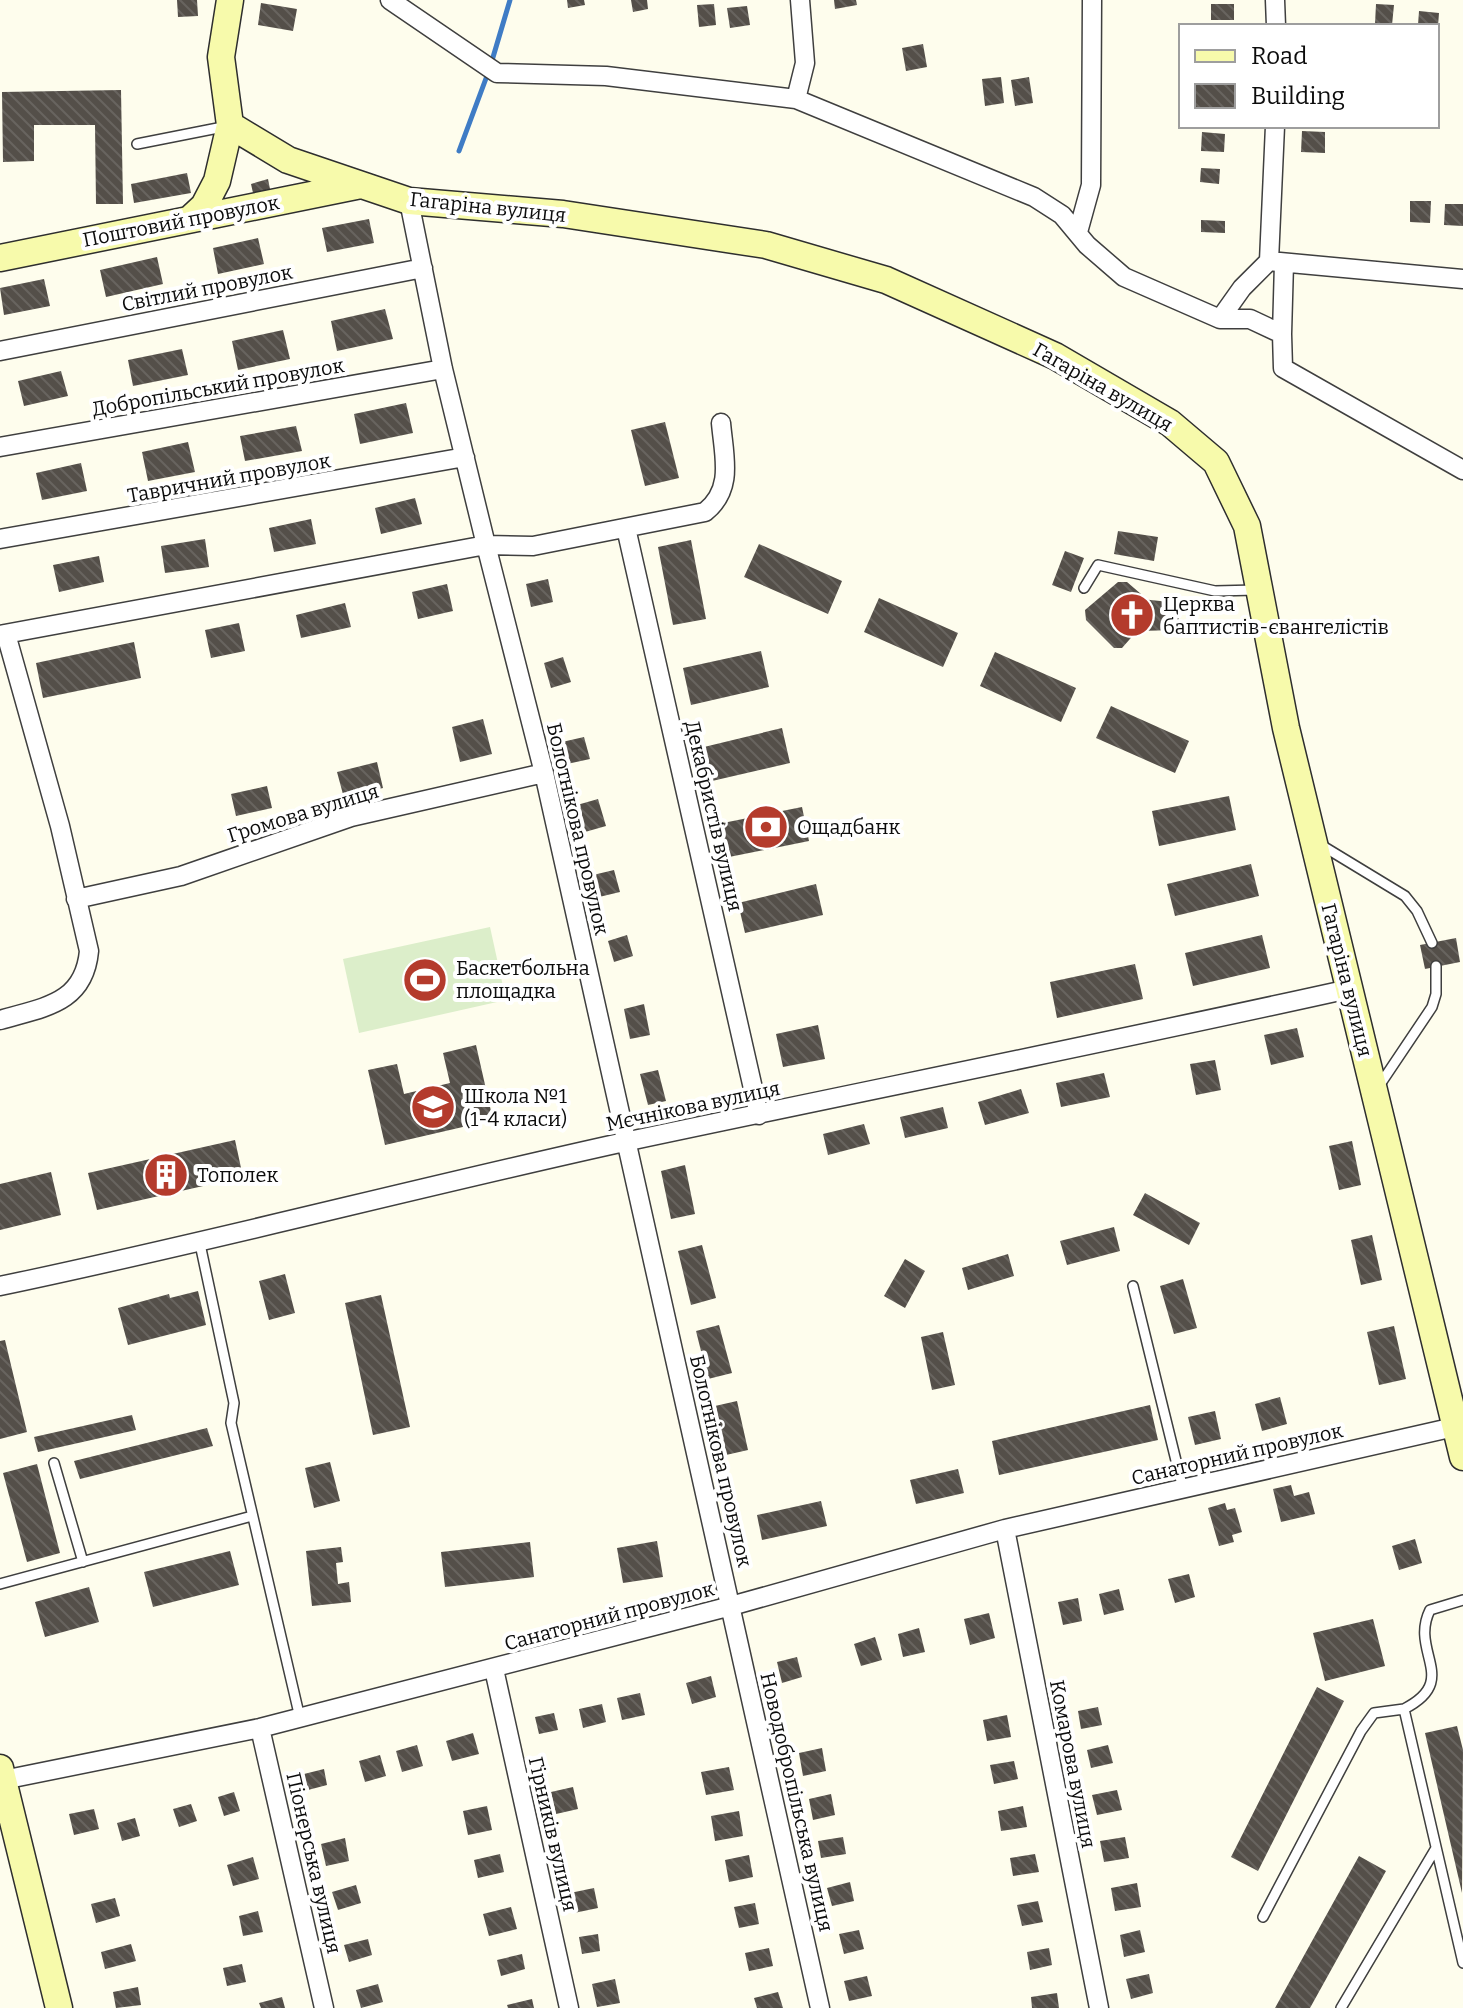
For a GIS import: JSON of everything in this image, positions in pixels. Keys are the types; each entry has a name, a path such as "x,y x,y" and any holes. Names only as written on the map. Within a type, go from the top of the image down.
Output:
{"main road":[{"path":"190,219 204,206 217,181 230,125 221,57 230,0"},
{"name":"Гагаріна вулиця","path":"230,125 288,160 409,201 563,214 766,245 886,280 1055,356 1170,423 1216,462 1247,526 1286,728 1460,1426 1463,1457"},
{"name":"Поштовий провулок","path":"0,258 361,185"},
{"path":"2,1774 59,2008"}],"street":[{"path":"390,0 497,73 606,76 796,99 1034,197 1062,215 1087,245 1124,277 1220,319 1250,319 1282,334"},
{"path":"796,99 805,63 800,0"},
{"path":"1078,232 1091,185 1092,0"},
{"path":"1275,0 1276,24"},
{"path":"1275,128 1276,262 1283,368 1463,470"},
{"name":"Болотнікова провулок","path":"409,201 443,369 544,773 731,1606"},
{"path":"1220,319 1242,288 1276,262 1463,279"},
{"name":"Світлий провулок","path":"0,351 423,268"},
{"name":"Добропільський провулок","path":"0,447 443,369"},
{"path":"0,1020 67,997 80,985 87,971 89,951 60,826 3,634 486,545 533,546 705,512 717,502 726,480 721,423"},
{"name":"Тавричний провулок","path":"0,539 465,457"},
{"name":"Декабристів вулиця","path":"626,528 759,1115"},
{"name":"Громова вулиця","path":"76,899 181,876 351,817 544,773"},
{"name":"Мєчнікова вулиця","path":"0,1286 200,1244 627,1142 1349,989"},
{"name":"Санаторний провулок","path":"2,1774 260,1728 731,1606 1005,1529 1460,1426"},
{"name":"Комарова вулиця","path":"1005,1529 1099,2008"},
{"name":"Новодобропільська вулиця","path":"731,1606 820,2008"},
{"name":"Гірників вулиця","path":"494,1669 569,2008"},
{"name":"Піонерська вулиця","path":"260,1728 324,2008"}],"lane":[{"path":"137,144 230,125"},
{"path":"1084,588 1098,565 1215,591 1259,590"},
{"path":"1313,841 1405,896 1417,911 1432,943"},
{"path":"1375,1092 1432,1007 1436,994 1436,966"},
{"path":"200,1244 234,1403 231,1423 300,1718"},
{"path":"1133,1286 1183,1489"},
{"path":"54,1463 83,1562"},
{"path":"0,1584 252,1516"},
{"path":"1263,1917 1361,1731 1374,1713 1404,1709 1429,1692 1433,1682 1423,1624 1430,1610 1463,1600"},
{"path":"1404,1709 1463,1963"},
{"path":"1341,2008 1436,1848"}],"green space":[{"name":"Баскетбольна площадка","path":"490,927 506,1000 359,1033 343,959"}],"building":[{"path":"177,0 197,0 198,16 178,17"},
{"path":"567,0 584,0 585,5 568,8"},
{"path":"631,0 647,0 648,9 633,12"},
{"path":"834,0 856,0 857,5 835,9"},
{"path":"261,3 297,9 293,31 258,25"},
{"path":"714,4 716,25 699,27 697,5"},
{"path":"1211,4 1234,4 1234,20 1211,20"},
{"path":"1376,4 1394,5 1392,24 1375,24"},
{"path":"747,6 750,25 730,28 727,8"},
{"path":"1419,11 1439,13 1438,24 1418,24"},
{"path":"923,44 927,67 906,71 902,48"},
{"path":"1001,77 1004,103 985,106 982,79"},
{"path":"1029,77 1033,103 1015,106 1011,80"},
{"path":"121,90 123,204 96,204 95,125 34,125 34,161 3,162 2,92"},
{"path":"1302,131 1325,132 1325,153 1301,152"},
{"path":"1202,132 1225,134 1224,152 1201,151"},
{"path":"1201,168 1220,169 1219,184 1200,182"},
{"path":"187,173 191,193 134,203 131,184"},
{"path":"268,179 270,189 253,193 251,184"},
{"path":"1410,201 1431,201 1430,223 1410,222"},
{"path":"1445,204 1463,204 1463,226 1444,225"},
{"path":"369,219 374,243 327,252 322,228"},
{"path":"1201,220 1225,221 1225,233 1201,232"},
{"path":"258,238 264,264 218,274 213,248"},
{"path":"157,257 163,284 106,297 100,270"},
{"path":"44,279 50,306 4,315 0,288"},
{"path":"385,309 393,339 337,351 331,321"},
{"path":"283,330 290,359 238,370 232,341"},
{"path":"182,349 188,375 133,386 128,360"},
{"path":"61,371 68,396 24,406 18,381"},
{"path":"406,403 413,433 360,444 354,414"},
{"path":"665,422 679,478 645,486 631,430"},
{"path":"296,426 302,451 245,461 240,436"},
{"path":"188,442 195,472 148,481 142,452"},
{"path":"81,463 87,491 42,500 36,473"},
{"path":"415,498 422,524 381,534 375,508"},
{"path":"311,519 316,544 274,552 269,528"},
{"path":"1118,531 1158,537 1154,561 1114,554"},
{"path":"205,539 209,567 165,573 161,546"},
{"path":"691,540 706,619 673,625 658,547"},
{"path":"759,544 842,581 828,614 744,577"},
{"path":"1065,551 1084,558 1071,592 1052,585"},
{"path":"99,556 104,582 59,592 53,565"},
{"path":"548,579 553,602 531,607 526,584"},
{"name":"Церква баптистів-євангелістів","path":"1118,582 1127,582 1141,594 1141,599 1179,603 1179,630 1137,631 1122,648 1114,648 1086,620 1085,610"},
{"path":"447,584 453,611 418,619 412,592"},
{"path":"879,598 958,633 943,667 864,632"},
{"path":"345,603 351,627 301,638 296,615"},
{"path":"239,623 245,651 211,658 205,630"},
{"path":"134,642 141,678 43,698 36,663"},
{"path":"761,651 769,687 691,705 683,668"},
{"path":"995,652 1076,688 1061,722 980,686"},
{"path":"563,657 571,682 551,688 544,663"},
{"path":"1111,706 1189,741 1175,773 1096,738"},
{"path":"483,719 492,754 460,762 452,727"},
{"path":"782,728 790,763 712,781 704,747"},
{"path":"584,737 590,759 567,764 562,742"},
{"path":"377,762 383,788 344,798 337,772"},
{"path":"267,786 272,808 236,816 231,794"},
{"path":"1229,796 1236,830 1159,846 1152,811"},
{"path":"598,799 606,826 585,832 577,805"},
{"path":"802,807 809,841 724,858 718,824"},
{"path":"1251,864 1259,896 1175,916 1167,884"},
{"path":"614,870 620,892 599,897 593,875"},
{"path":"816,884 823,915 745,933 738,903"},
{"path":"627,935 633,956 614,962 608,941"},
{"path":"1262,935 1270,968 1193,986 1185,953"},
{"path":"1456,938 1460,962 1425,969 1420,945"},
{"path":"1135,964 1143,999 1057,1018 1050,982"},
{"path":"644,1004 650,1035 630,1039 624,1009"},
{"path":"818,1025 825,1059 783,1067 776,1034"},
{"path":"1297,1028 1304,1057 1271,1065 1264,1035"},
{"name":"Школа №1 (1-4 класи)","path":"476,1045 493,1120 385,1145 368,1070 397,1064 404,1094 450,1083 443,1053"},
{"path":"1215,1060 1221,1090 1196,1095 1190,1064"},
{"path":"658,1070 666,1101 648,1105 640,1074"},
{"path":"1104,1073 1110,1097 1061,1107 1056,1083"},
{"path":"1021,1089 1029,1113 985,1125 978,1102"},
{"path":"943,1107 948,1128 905,1138 900,1117"},
{"path":"864,1124 870,1144 828,1155 823,1134"},
{"name":"Тополек","path":"235,1140 243,1177 97,1210 88,1173"},
{"path":"1352,1141 1361,1185 1339,1190 1329,1146"},
{"path":"685,1165 695,1214 671,1219 661,1171"},
{"path":"51,1172 61,1215 0,1230 0,1184"},
{"path":"1145,1193 1200,1223 1189,1245 1133,1215"},
{"path":"1114,1227 1120,1251 1067,1265 1060,1241"},
{"path":"1372,1235 1382,1280 1361,1285 1351,1240"},
{"path":"702,1245 716,1298 691,1305 678,1251"},
{"path":"1008,1254 1014,1276 968,1290 962,1268"},
{"path":"905,1259 925,1271 905,1308 884,1296"},
{"path":"285,1274 295,1313 269,1320 259,1281"},
{"path":"1183,1279 1197,1328 1174,1334 1160,1286"},
{"path":"198,1291 206,1325 128,1345 118,1308 169,1294 170,1298"},
{"path":"381,1295 410,1427 373,1435 345,1303"},
{"path":"719,1325 732,1373 708,1379 696,1331"},
{"path":"1394,1326 1406,1379 1379,1385 1367,1332"},
{"path":"943,1332 955,1385 932,1390 921,1337"},
{"path":"5,1340 27,1432 0,1439 0,1341"},
{"path":"1280,1397 1287,1424 1262,1431 1255,1404"},
{"path":"737,1401 748,1450 726,1455 715,1406"},
{"path":"1150,1405 1158,1440 999,1475 992,1441"},
{"path":"1215,1411 1221,1439 1195,1445 1188,1417"},
{"path":"132,1415 136,1430 38,1452 34,1437"},
{"path":"207,1428 213,1446 80,1479 74,1461"},
{"path":"330,1462 340,1501 314,1508 305,1468"},
{"path":"37,1464 60,1553 27,1562 3,1473"},
{"path":"958,1469 964,1493 916,1504 910,1480"},
{"path":"1291,1485 1294,1496 1309,1492 1315,1514 1281,1522 1273,1489"},
{"path":"821,1501 827,1526 762,1540 757,1515"},
{"path":"1225,1503 1227,1510 1235,1508 1242,1532 1232,1535 1234,1542 1219,1546 1208,1508"},
{"path":"1415,1539 1422,1563 1399,1570 1392,1546"},
{"path":"657,1541 663,1577 623,1583 617,1548"},
{"path":"530,1542 534,1577 445,1587 441,1552"},
{"path":"341,1547 343,1562 336,1563 338,1584 349,1582 351,1602 312,1606 306,1551"},
{"path":"230,1551 239,1585 153,1607 144,1572"},
{"path":"1189,1574 1195,1597 1175,1603 1168,1579"},
{"path":"89,1587 99,1622 45,1637 35,1602"},
{"path":"1119,1589 1124,1610 1104,1615 1099,1594"},
{"path":"1078,1598 1082,1621 1063,1625 1058,1602"},
{"path":"989,1613 995,1638 970,1645 964,1619"},
{"path":"1373,1619 1385,1666 1325,1681 1313,1633"},
{"path":"919,1628 925,1652 903,1657 898,1634"},
{"path":"875,1637 882,1660 861,1666 854,1644"},
{"path":"797,1657 802,1677 782,1683 777,1662"},
{"path":"711,1676 716,1697 692,1704 686,1683"},
{"path":"1317,1687 1344,1701 1258,1871 1231,1857"},
{"path":"640,1693 645,1715 622,1720 617,1698"},
{"path":"602,1704 606,1722 583,1728 579,1709"},
{"path":"1098,1707 1102,1725 1081,1729 1078,1711"},
{"path":"554,1713 558,1730 539,1734 535,1717"},
{"path":"1007,1715 1011,1737 987,1741 983,1720"},
{"path":"1457,1726 1463,1750 1462,1893 1425,1733"},
{"path":"473,1733 479,1754 452,1761 446,1741"},
{"path":"417,1745 423,1766 402,1772 396,1751"},
{"path":"1108,1745 1113,1763 1091,1768 1087,1750"},
{"path":"822,1748 826,1771 803,1776 799,1753"},
{"path":"380,1755 386,1776 365,1782 359,1761"},
{"path":"1014,1761 1018,1779 994,1784 990,1765"},
{"path":"729,1767 734,1790 706,1795 701,1772"},
{"path":"324,1769 327,1785 308,1790 304,1774"},
{"path":"573,1787 578,1809 556,1814 551,1792"},
{"path":"1117,1790 1122,1810 1097,1815 1092,1795"},
{"path":"234,1792 240,1811 224,1816 218,1797"},
{"path":"831,1794 835,1815 813,1820 809,1799"},
{"path":"191,1804 197,1821 179,1827 173,1809"},
{"path":"487,1806 492,1830 468,1835 463,1811"},
{"path":"1023,1806 1027,1827 1001,1831 998,1811"},
{"path":"94,1809 99,1829 74,1835 69,1814"},
{"path":"739,1811 743,1836 715,1841 711,1816"},
{"path":"135,1818 140,1836 122,1841 117,1823"},
{"path":"843,1837 846,1854 821,1858 818,1841"},
{"path":"1125,1837 1129,1858 1104,1862 1100,1841"},
{"path":"345,1838 349,1861 326,1866 321,1844"},
{"path":"500,1854 504,1872 478,1878 474,1860"},
{"path":"1035,1854 1039,1872 1013,1876 1010,1858"},
{"path":"749,1855 753,1877 729,1882 725,1860"},
{"path":"1359,1856 1386,1871 1310,2008 1275,2008"},
{"path":"253,1857 259,1879 233,1886 227,1865"},
{"path":"850,1882 854,1901 832,1906 827,1888"},
{"path":"1137,1883 1141,1907 1115,1911 1111,1888"},
{"path":"356,1885 361,1903 338,1910 332,1892"},
{"path":"594,1888 598,1908 574,1913 570,1893"},
{"path":"115,1898 120,1916 96,1923 91,1904"},
{"path":"1038,1901 1043,1922 1022,1926 1017,1905"},
{"path":"755,1903 759,1924 739,1928 734,1907"},
{"path":"511,1907 517,1929 489,1936 483,1914"},
{"path":"258,1911 263,1932 243,1936 239,1916"},
{"path":"859,1930 864,1949 844,1954 839,1934"},
{"path":"1140,1930 1145,1952 1124,1957 1120,1935"},
{"path":"598,1934 600,1951 582,1954 579,1937"},
{"path":"368,1939 372,1955 349,1962 344,1945"},
{"path":"131,1944 136,1961 105,1969 101,1952"},
{"path":"769,1948 773,1966 749,1971 745,1953"},
{"path":"1049,1948 1052,1965 1030,1970 1027,1952"},
{"path":"522,1954 525,1969 501,1976 497,1960"},
{"path":"242,1964 246,1982 227,1986 223,1968"},
{"path":"1149,1974 1153,1993 1131,1999 1126,1979"},
{"path":"867,1976 872,1996 849,2001 844,1981"},
{"path":"615,1979 620,2003 597,2007 592,1984"},
{"path":"378,1984 383,2002 361,2008 356,1990"},
{"path":"138,1987 141,2005 116,2008 113,1992"},
{"path":"778,1992 783,2008 757,2008 754,1998"},
{"path":"1057,1993 1059,2008 1032,2008 1031,1997"},
{"path":"282,1997 285,2008 261,2008 259,2003"},
{"path":"532,1999 534,2008 508,2008 507,2005"}],"waterway":[{"path":"491,64 510,0"},
{"path":"459,151 488,73"}],"place":[{"name":"Церква баптистів-євангелістів","path":"1132,615"},
{"name":"Ощадбанк","path":"766,827"},
{"name":"Баскетбольна площадка","path":"425,980"},
{"name":"Школа №1 (1-4 класи)","path":"433,1107"},
{"name":"Тополек","path":"166,1175"}]}
